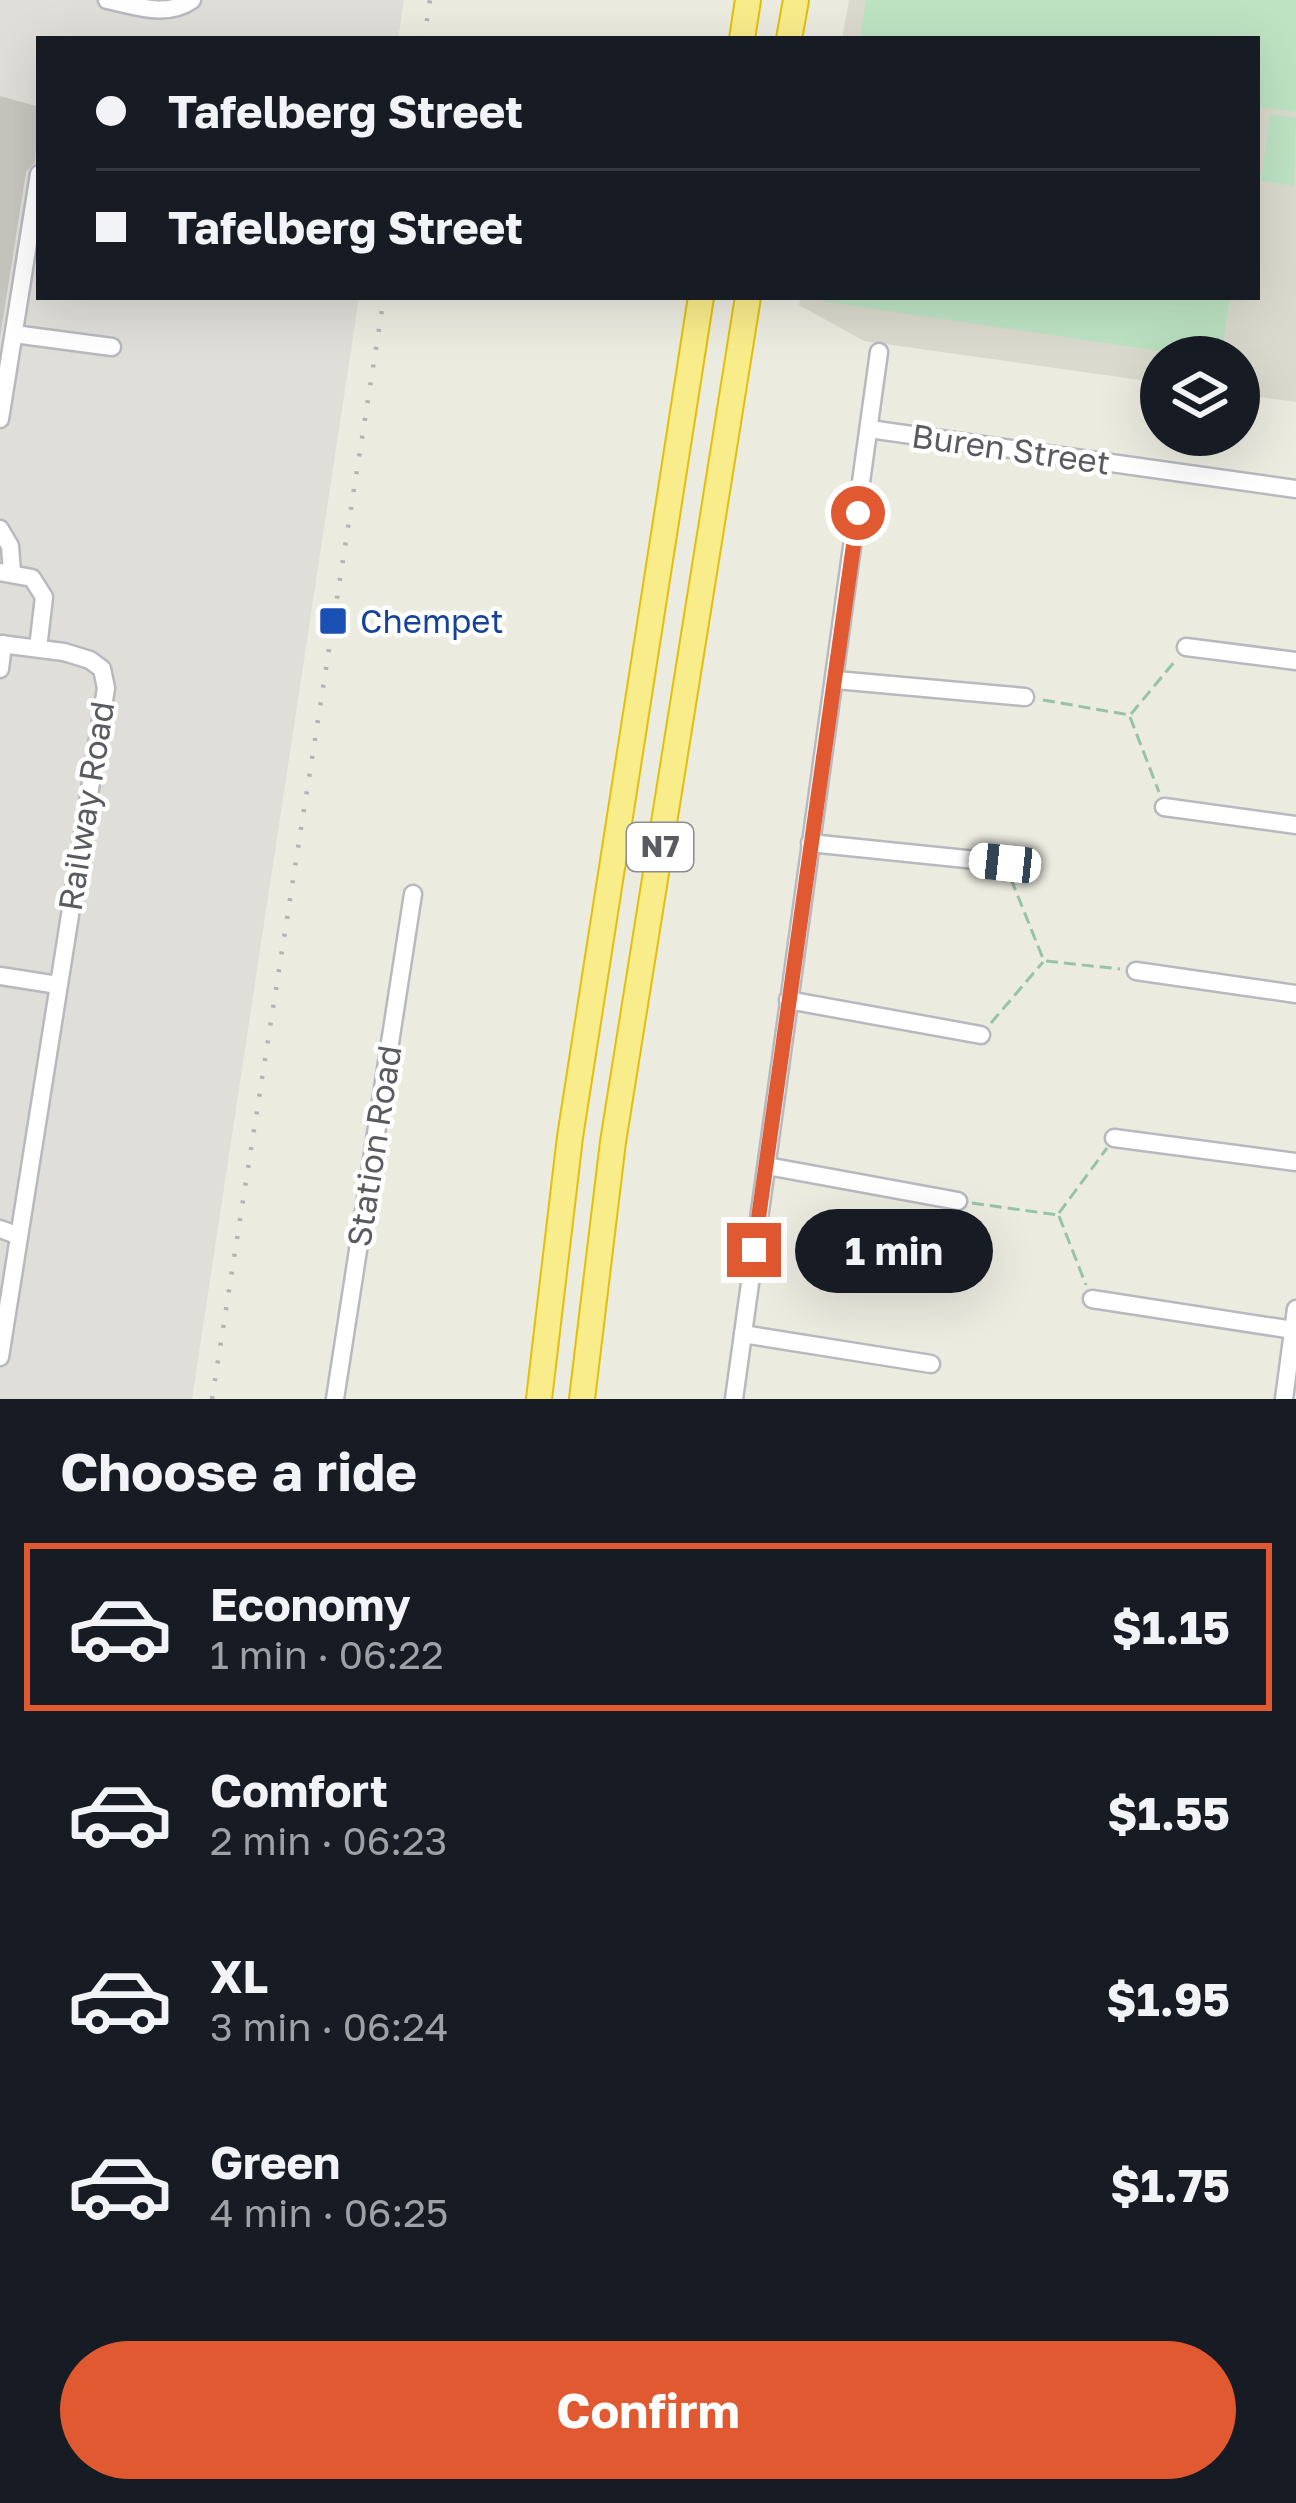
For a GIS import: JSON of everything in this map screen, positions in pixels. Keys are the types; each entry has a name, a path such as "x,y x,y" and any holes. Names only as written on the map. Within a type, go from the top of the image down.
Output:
{"highway":[{"path":"742,36 748,0"},
{"path":"790,36 796,0"},
{"name":"N7","path":"539,1399 570,1137 701,300"},
{"name":"N7","path":"582,1399 611,1155 748,300"}],"street":[{"path":"107,0 163,11 192,0"},
{"path":"0,419 36,194"},
{"path":"14,334 112,346"},
{"path":"734,1399 879,352"},
{"name":"Buren Street","path":"869,429 1296,489"},
{"path":"0,529 10,546 6,572 32,578 42,592 38,648 2,644 0,669"},
{"path":"1186,647 1296,661"},
{"name":"Railway Road","path":"0,1357 106,688 102,669 90,660 38,648"},
{"path":"836,680 1025,697"},
{"path":"1164,807 1296,825"},
{"path":"810,843 1005,863"},
{"name":"Station Road","path":"335,1399 412,894"},
{"path":"1136,971 1296,994"},
{"path":"0,976 58,985"},
{"path":"788,1000 980,1035"},
{"path":"1114,1138 1296,1162"},
{"path":"766,1166 958,1201"},
{"path":"0,1229 19,1236"},
{"path":"1092,1299 1293,1330"},
{"path":"1284,1399 1296,1309"},
{"path":"742,1334 931,1364"}],"path":[{"path":"1130,715 1186,647"},
{"path":"1025,697 1130,715"},
{"path":"1130,715 1164,807"},
{"path":"1005,863 1044,961"},
{"path":"1044,961 1136,971"},
{"path":"980,1035 1044,961"},
{"path":"1058,1214 1114,1138"},
{"path":"958,1201 1058,1214"},
{"path":"1058,1214 1092,1299"}],"shaded area":[{"path":"0,0 404,0 398,36 36,36 36,300 359,300 192,1399 0,1399"},
{"path":"849,0 1296,0 1296,402 1260,397 1260,336 1140,336 1140,380 864,341 799,305 800,300 1260,300 1260,36 843,36"}],"green space":[{"path":"866,0 1296,0 1296,112 1260,107 1260,36 860,36"},
{"path":"1270,114 1296,118 1294,186 1261,181"},
{"path":"1230,300 1224,336 1140,336 1140,348 821,301"}],"building":[{"path":"0,96 36,106 36,148 35,162 26,172 0,338"}],"railway":[{"path":"424,36 430,0"},
{"path":"212,1399 384,300"}],"place":[{"name":"Chempet","path":"333,621"}],"route":[{"path":"754,1250 858,513"}]}
